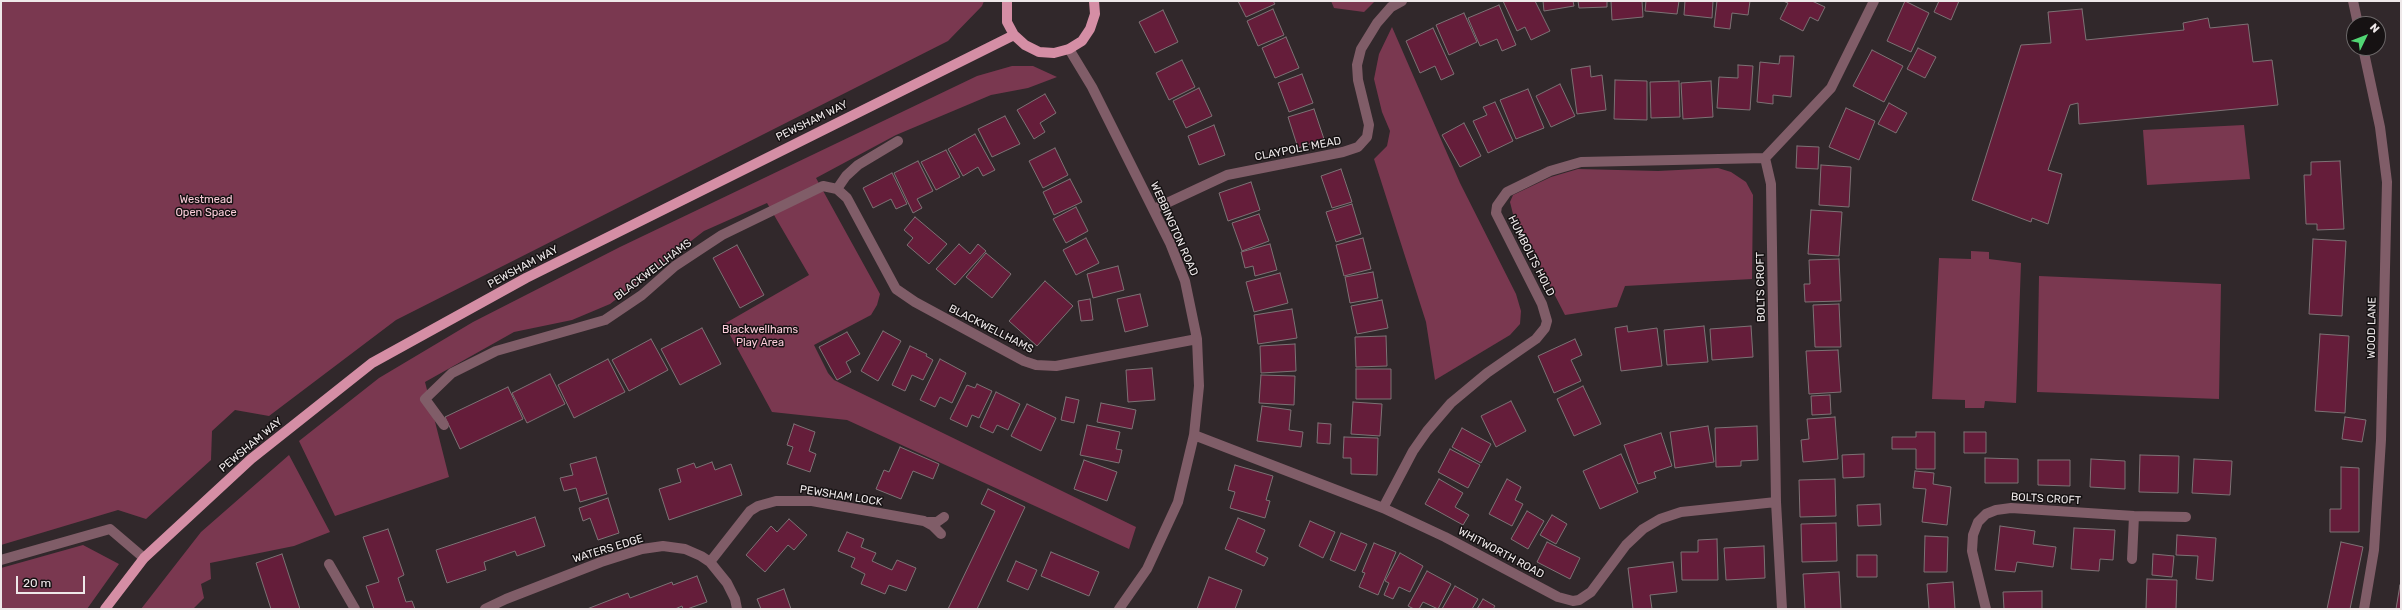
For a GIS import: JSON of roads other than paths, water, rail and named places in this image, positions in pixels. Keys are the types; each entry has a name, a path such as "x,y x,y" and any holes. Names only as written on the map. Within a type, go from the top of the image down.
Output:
{"main road":[{"path":"1007,1 1007,22 1014,35 1025,45 1039,52 1054,53 1069,49 1082,41 1090,29 1095,14 1094,1"},
{"name":"PEWSHAM WAY","path":"105,609 144,558 251,459 372,363 526,278 1014,35"}],"street":[{"name":"CLAYPOLE MEAD","path":"1154,209 1227,175 1343,152 1358,147 1367,137 1369,125 1358,80 1357,65 1361,49 1377,23 1391,7 1402,1"},
{"path":"1765,158 1831,88 1874,1"},
{"path":"2353,1 2356,16"},
{"name":"WEBBINGTON ROAD","path":"1069,49 1092,87 1154,209 1185,281 1197,339 1199,386 1194,435 1178,502 1158,549 1136,586 1119,609"},
{"name":"WOOD LANE","path":"2364,609 2374,550 2381,440 2387,182 2380,127 2365,56"},
{"path":"837,189 846,176 858,165 898,141"},
{"name":"BOLTS CROFT","path":"1765,158 1771,184 1776,502 1782,609"},
{"name":"HUMBOLTS HOLD","path":"1383,508 1413,451 1426,431 1451,403 1487,372 1536,339 1545,328 1547,322 1542,304 1499,222 1497,206 1504,195 1550,171 1580,162 1765,158"},
{"name":"BLACKWELLHAMS","path":"444,425 426,399 452,373 496,351 605,320 642,295 675,266 722,235 824,186 837,189 847,198 896,289 915,302 1024,361 1036,365 1056,366 1197,339"},
{"name":"WHITWORTH ROAD","path":"1194,435 1383,508 1445,537 1558,597 1574,601 1579,600 1591,592 1626,545 1643,529 1660,519 1681,512 1776,502"},
{"name":"PEWSHAM LOCK","path":"710,562 750,511 758,506 776,501 812,501 928,522"},
{"name":"BOLTS CROFT","path":"1986,609 1972,551 1973,535 1978,522 1986,514 1996,510 2011,508 2134,516 2186,517"},
{"path":"2132,559 2134,516"},
{"path":"928,522 937,522 944,517"},
{"path":"928,522 941,534"},
{"path":"1,560 110,529 144,558"},
{"name":"WATERS EDGE","path":"486,609 547,582 642,549 663,546 685,550 701,556 710,562 727,583 735,599 737,609"},
{"path":"329,564 355,609"}],"park label":[{"name":"Westmead Open Space","path":"206,206"},
{"name":"Blackwellhams Play Area","path":"760,336"}]}
